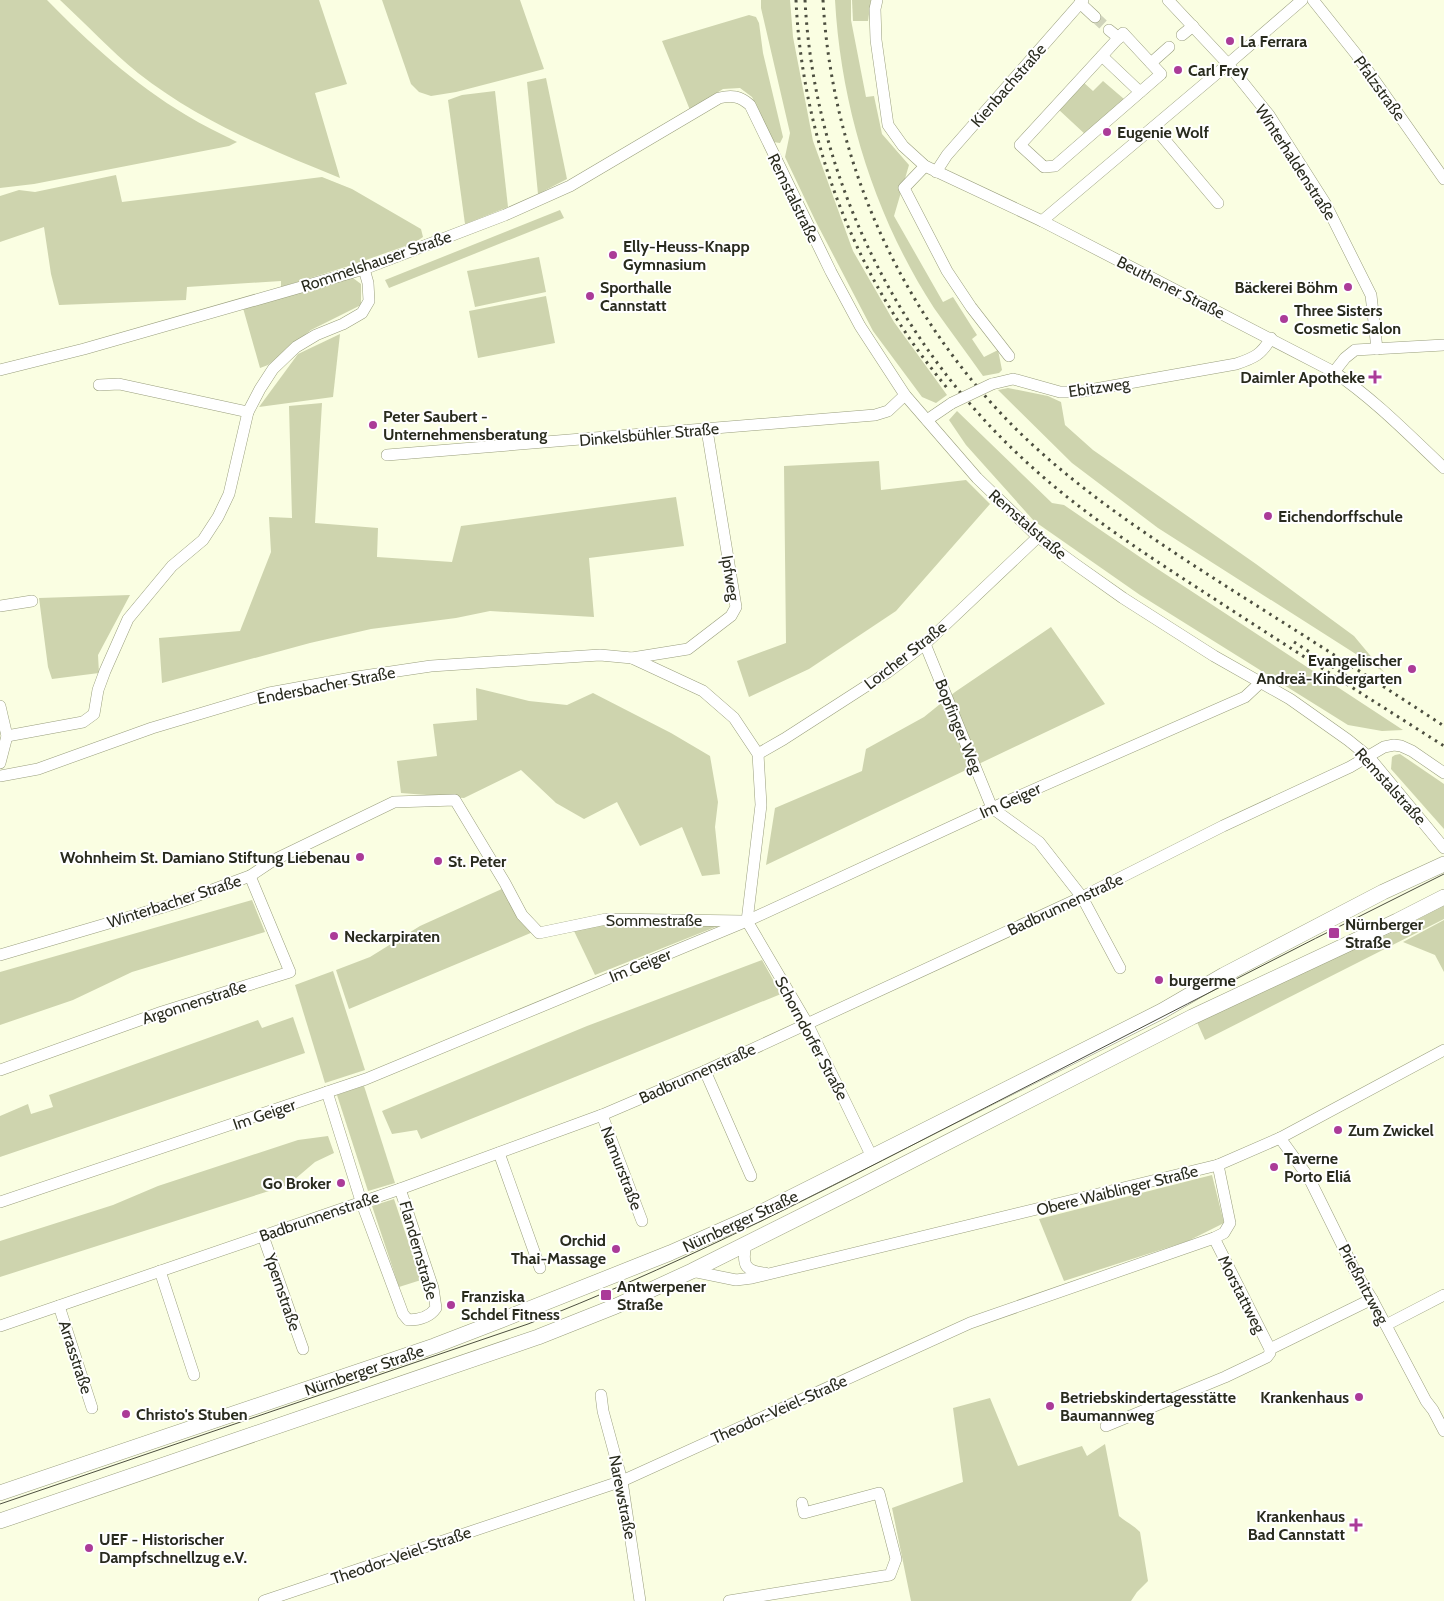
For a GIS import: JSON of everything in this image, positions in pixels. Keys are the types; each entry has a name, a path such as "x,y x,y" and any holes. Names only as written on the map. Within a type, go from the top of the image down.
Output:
{"main road":[{"name":"Nürnberger Straße","path":"0,1493 347,1376 499,1322 670,1253 747,1219 872,1157 1162,1011 1212,981 1383,892 1444,864"},
{"name":"Nürnberger Straße","path":"0,1521 538,1337 616,1306 746,1244 1192,1017 1444,897"}],"street":[{"name":"Beuthener Straße","path":"877,0 875,10 876,40 888,125 903,146 925,166 1042,221 1334,372 1351,383 1385,412 1444,468"},
{"name":"Winterhaldenstraße","path":"1168,0 1228,64 1269,115 1325,203 1371,295 1377,349"},
{"path":"1042,221 1302,0"},
{"name":"Pfalzstraße","path":"1313,0 1356,54 1444,179"},
{"path":"1081,2 1095,17"},
{"name":"Kienbachstraße","path":"936,172 947,155 1081,2"},
{"path":"1182,35 1193,26"},
{"path":"1110,30 1119,38"},
{"path":"1123,33 1161,74 1055,166 1044,167 1020,145 1119,38 1123,33"},
{"path":"1151,63 1169,47"},
{"path":"1102,56 1140,92"},
{"name":"Rommelshauser Straße","path":"0,370 104,344 364,268 505,215 570,186 719,98 728,96"},
{"name":"Remstalstraße","path":"728,96 738,96 750,106 831,272 860,326 905,395 977,478 1038,537 1123,598 1214,656 1290,699 1369,757 1444,848"},
{"path":"1154,127 1218,203"},
{"path":"925,166 904,188 947,271 971,307 1009,356"},
{"path":"7,736 83,722 94,714 98,690 104,671 128,619 172,566 203,540 218,517 229,494 248,412 260,388 273,369 296,347 316,335 343,324 362,313 369,301 368,283 364,268"},
{"name":"Ebitzweg","path":"927,420 952,403 992,384 1013,379 1060,392 1078,392 1236,364 1254,358 1271,338"},
{"path":"1334,372 1345,358 1355,350 1444,345"},
{"path":"99,385 119,384 248,412"},
{"name":"Dinkelsbühler Straße","path":"387,455 875,415 888,411 905,395"},
{"name":"Ipfweg","path":"632,658 688,649 731,616 736,608 707,430"},
{"name":"Lorcher Straße","path":"758,754 888,672 925,644 1038,537"},
{"path":"0,606 32,601"},
{"name":"Bopfinger Weg","path":"925,644 992,808"},
{"name":"Endersbacher Straße","path":"0,776 38,769 152,728 279,691 431,666 600,655 632,658"},
{"path":"632,658 703,691 734,718 758,754 761,805 747,921"},
{"name":"Im Geiger","path":"0,1202 366,1079 747,921 992,808 1245,697 1261,682"},
{"path":"0,706 7,736 0,762"},
{"name":"Badbrunnenstraße","path":"0,1326 400,1189 602,1115 705,1071 1082,897 1223,826 1369,757 1384,747 1401,746 1412,751 1444,773"},
{"name":"Sommestraße","path":"455,800 522,915 539,933 606,919 747,921"},
{"name":"Winterbacher Straße","path":"0,955 177,903 250,876 274,860 394,802 455,800"},
{"path":"992,808 1038,842 1082,897 1120,968"},
{"name":"Argonnenstraße","path":"0,1070 162,1012 290,972 250,876"},
{"name":"Schorndorfer Straße","path":"747,921 807,1023 872,1157"},
{"name":"Obere Waiblinger Straße","path":"692,1271 736,1280 770,1274 1218,1165 1280,1138 1444,1050"},
{"path":"705,1071 751,1176"},
{"name":"Flandernstraße","path":"327,1092 361,1201 403,1314 408,1320 415,1320 426,1317 436,1308 433,1288 400,1189"},
{"name":"Namurstraße","path":"602,1115 642,1221"},
{"name":"Prießnitzweg","path":"1280,1138 1309,1178 1355,1271 1444,1431"},
{"path":"499,1153 540,1268"},
{"name":"Theodor-Veiel-Straße","path":"264,1601 622,1481 970,1323 1214,1238 1224,1233 1230,1223 1218,1165"},
{"name":"Ypernstraße","path":"263,1236 303,1349"},
{"name":"Morstattweg","path":"1214,1238 1270,1349"},
{"name":"Obere Waiblinger Straße","path":"746,1244 743,1258 748,1269 756,1273 770,1274"},
{"path":"160,1271 194,1375"},
{"path":"1386,1324 1444,1295"},
{"path":"1106,1426 1267,1357 1270,1349 1372,1299"},
{"name":"Arrasstraße","path":"59,1306 92,1408"},
{"name":"Narewstraße","path":"602,1395 603,1411 622,1481 640,1601"},
{"path":"729,1601 890,1575 896,1558 879,1493 804,1513 802,1503"}],"green space":[{"path":"0,0 47,0 79,32 148,90 192,119 237,142 229,146 34,184 0,188"},
{"path":"60,0 319,0 347,84 315,93 340,178 235,133 185,106 138,73 108,47"},
{"path":"382,0 520,0 544,69 456,92 431,96 419,92 411,84"},
{"path":"761,0 790,0 793,37 813,141 853,251 894,322 947,395 936,403 922,397 873,331 815,220 785,157 790,133 761,8"},
{"path":"835,0 851,0 851,20 866,97 874,96 882,134 909,165 894,216 943,302 953,297 977,335 972,339 984,357 998,350 1002,370 999,373 983,376 934,308 894,237 878,199 853,121 839,41"},
{"path":"852,0 871,0 868,21 853,21"},
{"path":"749,15 756,17 759,23 763,53 783,137 780,143 773,142 752,97 740,88 723,89 690,110 662,41"},
{"path":"546,78 567,179 538,194 527,82"},
{"path":"1103,81 1124,99 1086,135 1058,109 1083,82 1093,91"},
{"path":"495,91 508,207 465,224 448,100 462,95"},
{"path":"116,175 122,202 322,177 352,189 421,229 423,237 414,243 349,266 281,287 281,281 187,287 186,300 59,305 51,274 44,227 0,242 0,196 19,190 35,192"},
{"path":"560,210 564,218 389,288 385,280"},
{"path":"539,257 546,292 475,307 467,271"},
{"path":"353,278 361,284 361,305 311,330 268,365 260,368 243,308"},
{"path":"546,296 555,343 478,358 469,311"},
{"path":"340,334 333,397 259,407 298,354"},
{"path":"1008,388 1048,396 1061,402 1065,425 1093,450 1256,564 1354,636 1384,672 1158,528 1072,463 998,390"},
{"path":"322,403 315,523 378,528 377,557 452,562 461,526 676,497 684,546 589,558 594,617 490,611 456,618 371,629 310,643 162,683 159,638 240,631 271,552 269,517 292,518 289,406"},
{"path":"957,411 1052,503 1064,505 1153,566 1403,730 1382,731 1348,725 1140,595 1034,521 966,445 949,420"},
{"path":"879,461 881,490 966,480 990,504 896,611 809,669 749,697 737,661 786,643 784,466"},
{"path":"130,595 98,655 99,673 52,679 48,667 39,598"},
{"path":"1051,627 1105,704 766,865 775,808 862,771 866,749 924,717 955,692"},
{"path":"476,688 529,701 567,705 593,693 671,733 710,756 718,802 715,827 720,874 702,876 682,827 640,846 617,802 584,819 556,803 521,770 464,798 401,793 397,761 437,756 433,724 477,720"},
{"path":"1400,754 1444,784 1444,829 1391,769 1392,757"},
{"path":"504,888 533,932 349,1009 336,970 370,957 420,926"},
{"path":"252,900 265,932 132,972 73,1000 0,1025 0,972"},
{"path":"1444,906 1444,919 1205,1040 1196,1020 1393,932"},
{"path":"1444,920 1444,972 1435,955 1403,942"},
{"path":"609,924 723,924 595,975 574,931"},
{"path":"762,960 781,994 421,1139 417,1130 392,1134 382,1111 587,1026"},
{"path":"333,971 365,1070 325,1083 295,985"},
{"path":"293,1017 305,1053 0,1157 0,1116 28,1104 31,1114 53,1107 49,1095 258,1020 262,1028"},
{"path":"364,1086 395,1183 368,1191 337,1095"},
{"path":"328,1136 334,1153 315,1162 288,1185 0,1277 0,1241 113,1205 158,1186 298,1140"},
{"path":"1212,1175 1224,1223 1188,1241 1064,1281 1039,1219"},
{"path":"394,1199 421,1280 399,1287 372,1206"},
{"path":"990,1398 1018,1466 1082,1446 1087,1456 1105,1444 1119,1516 1140,1532 1148,1581 1131,1601 911,1601 892,1508 963,1482 953,1408"}],"tunnel":[{"path":"1095,17 1109,30"}],"tram line":[{"path":"0,1504 528,1324 631,1281 733,1235 833,1186 1444,874"}],"railway":[{"path":"796,0 799,42 806,85 815,127 841,210 858,249 900,324 947,388"},
{"path":"805,0 812,65 825,128 844,190 869,249 900,306 935,360 976,411 1043,477 1114,532 1163,566 1444,746"},
{"path":"823,0 829,60 841,119 858,176 880,231 906,284 938,335 974,383 1038,450 1118,514 1204,572 1444,726"},
{"path":"1294,642 1353,680"}],"place":[{"name":"La Ferrara","path":"1230,41"},
{"name":"Carl Frey","path":"1178,70"},
{"name":"Eugenie Wolf","path":"1107,132"},
{"name":"Elly-Heuss-Knapp Gymnasium","path":"613,255"},
{"name":"Bäckerei Böhm","path":"1348,287"},
{"name":"Sporthalle Cannstatt","path":"590,296"},
{"name":"Three Sisters Cosmetic Salon","path":"1284,319"},
{"name":"Daimler Apotheke","path":"1375,377"},
{"name":"Peter Saubert - Unternehmensberatung","path":"373,425"},
{"name":"Eichendorffschule","path":"1268,516"},
{"name":"Evangelischer Andreä-Kindergarten","path":"1412,669"},
{"name":"Wohnheim St. Damiano Stiftung Liebenau","path":"360,857"},
{"name":"St. Peter","path":"438,861"},
{"name":"Nürnberger Straße","path":"1334,933"},
{"name":"Neckarpiraten","path":"334,936"},
{"name":"burgerme","path":"1159,980"},
{"name":"Zum Zwickel","path":"1338,1130"},
{"name":"Taverne Porto Eliá","path":"1274,1167"},
{"name":"Go Broker","path":"341,1183"},
{"name":"Orchid Thai-Massage","path":"616,1249"},
{"name":"Antwerpener Straße","path":"606,1295"},
{"name":"Franziska Schdel Fitness","path":"451,1305"},
{"name":"Krankenhaus","path":"1359,1397"},
{"name":"Betriebskindertagesstätte Baumannweg","path":"1050,1406"},
{"name":"Christo's Stuben","path":"126,1414"},
{"name":"Krankenhaus Bad Cannstatt","path":"1356,1525"},
{"name":"UEF - Historischer Dampfschnellzug e.V.","path":"89,1548"}]}
